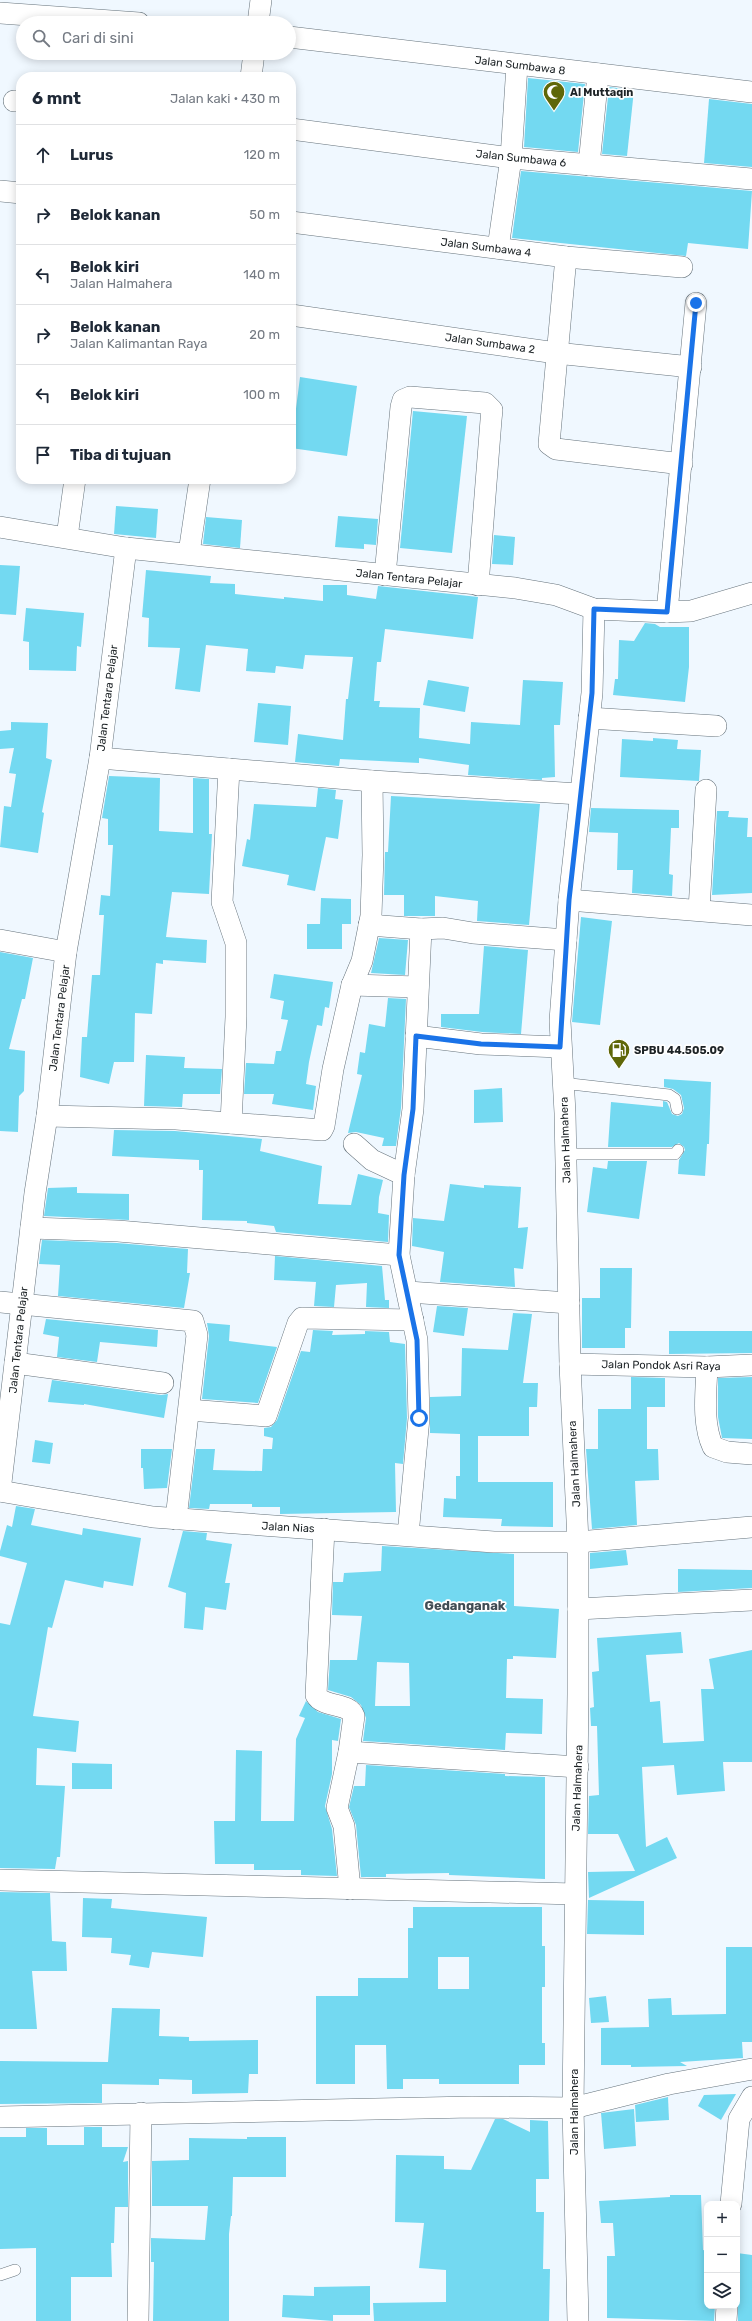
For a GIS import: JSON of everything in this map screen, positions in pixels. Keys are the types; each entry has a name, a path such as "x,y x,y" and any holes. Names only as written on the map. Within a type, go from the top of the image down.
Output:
{"street":[{"path":"259,16 261,0"},
{"path":"0,13 42,16"},
{"name":"Jalan Sumbawa 8","path":"296,38 752,92"},
{"path":"252,72 253,60"},
{"path":"498,248 511,158 517,64"},
{"path":"589,165 598,74"},
{"name":"Jalan Sumbawa 6","path":"296,130 511,158 752,179"},
{"path":"0,191 16,193"},
{"name":"Jalan Sumbawa 4","path":"296,223 566,257 682,267"},
{"path":"566,257 548,440 550,446 556,449 682,464"},
{"path":"667,612 696,303"},
{"name":"Jalan Sumbawa 2","path":"296,316 556,353 691,367"},
{"path":"385,576 401,407 403,400 410,397 486,403 492,410 478,585"},
{"path":"67,537 74,484"},
{"path":"189,553 199,484"},
{"name":"Jalan Tentara Pelajar","path":"0,526 126,548 189,553 556,595 594,609 667,612 691,611 752,593"},
{"name":"Jalan Tentara Pelajar","path":"0,1491 66,952 100,758 126,548"},
{"name":"Jalan Halmahera","path":"578,2321 573,2108 578,1767 578,1542 570,1364 566,1154 560,1047 569,900 579,794 589,718 594,639 594,609"},
{"path":"589,718 716,726"},
{"path":"100,758 372,781 579,794"},
{"path":"229,769 222,902 236,942 236,1017 231,1123"},
{"path":"47,1116 176,1119 322,1130 324,1126 332,1069 352,985 362,961 369,926 373,854 372,781"},
{"path":"699,910 706,790"},
{"path":"569,900 752,915"},
{"path":"369,926 421,929 443,928 472,933 566,940"},
{"path":"408,1535 419,1418 417,1340 399,1255 404,1175 413,1109 421,929"},
{"path":"0,940 66,952"},
{"path":"352,985 418,986"},
{"path":"416,1036 481,1044 560,1047"},
{"path":"354,1144 372,1160 404,1175"},
{"path":"31,1228 118,1231 399,1255"},
{"path":"408,1292 569,1303"},
{"path":"0,1302 193,1321 197,1335 176,1519"},
{"path":"189,1410 266,1416 298,1323 302,1318 413,1320"},
{"path":"15,1363 163,1383"},
{"name":"Jalan Pondok Asri Raya","path":"570,1364 707,1367 752,1365"},
{"path":"707,1367 706,1412 709,1439 713,1447 727,1452 752,1454"},
{"name":"Jalan Nias","path":"0,1491 153,1517 494,1542 578,1542 752,1527"},
{"path":"324,1529 316,1695 322,1701 353,1713 349,1752 337,1808 344,1826 350,1889"},
{"path":"578,1609 752,1600"},
{"path":"349,1752 578,1767"},
{"path":"0,1880 575,1894"},
{"path":"0,2117 141,2113 349,2111 472,2107 573,2108 669,2084 752,2069"},
{"path":"731,2201 739,2119 752,2097"},
{"path":"138,2321 141,2113"},
{"path":"726,2321 727,2309"}],"lane":[{"path":"562,1083 669,1095 675,1099 677,1109"},
{"path":"566,1154 675,1154 678,1150"},
{"path":"0,2275 15,2270"}],"building":[{"name":"Al Muttaqin","path":"528,78 585,84 578,152 524,147"},
{"path":"609,87 634,90 627,156 602,154"},
{"path":"709,99 752,104 752,167 704,163"},
{"path":"521,171 752,191 748,249 688,243 686,256 512,238"},
{"path":"300,377 357,386 347,456 296,449 296,409"},
{"path":"413,411 467,416 452,553 400,548"},
{"path":"116,506 158,509 156,538 114,534"},
{"path":"338,516 378,519 376,545 364,544 364,549 335,547"},
{"path":"206,517 242,520 240,548 203,544"},
{"path":"494,535 515,537 513,565 492,564"},
{"path":"0,565 20,566 16,615 0,614"},
{"path":"146,570 211,576 210,583 235,584 235,594 284,599 284,597 323,601 323,585 347,585 347,595 376,599 378,586 478,597 473,639 385,629 381,662 377,662 374,701 380,701 379,707 420,708 419,738 470,744 471,722 520,725 523,680 563,682 560,725 554,725 555,777 542,778 542,780 468,775 469,765 419,758 419,763 340,759 339,766 295,762 298,734 343,740 346,699 348,699 353,657 305,655 303,669 276,666 275,673 246,671 248,649 206,645 200,692 175,689 180,648 148,647 149,618 142,617"},
{"path":"26,608 84,613 81,647 77,646 76,671 29,670 29,642 23,641"},
{"path":"645,623 655,624 660,627 689,627 689,667 685,702 613,695 615,679 618,679 619,640 634,641"},
{"path":"428,680 469,687 465,712 423,705"},
{"path":"258,703 291,706 288,745 254,742"},
{"path":"11,722 48,723 46,758 52,760 42,812 44,813 38,853 0,847 4,806 11,807 16,774 9,773 14,748 0,749 0,731 11,730"},
{"path":"653,738 678,740 677,749 701,750 699,781 620,777 622,739 653,741"},
{"path":"109,776 160,778 159,831 193,833 193,778 209,779 209,834 212,834 209,894 172,892 166,937 207,940 206,963 163,960 163,964 156,963 152,1014 135,1013 134,1062 114,1062 109,1084 80,1077 82,1037 87,1037 92,975 100,975 104,915 99,915 101,895 110,896 113,845 108,845 108,819 102,818"},
{"path":"318,788 336,790 335,799 343,800 338,839 326,837 315,891 287,885 289,875 242,866 247,839 250,840 254,804 316,807"},
{"path":"391,796 540,804 529,925 477,921 478,901 435,896 435,916 404,916 404,895 384,895 385,852 388,852"},
{"path":"591,808 679,810 679,828 671,828 669,874 673,875 672,896 632,893 633,870 617,870 618,833 589,832"},
{"path":"717,811 729,811 728,817 748,818 747,837 752,837 752,893 712,895"},
{"path":"321,898 351,899 351,924 342,924 342,949 307,949 307,924 320,924"},
{"path":"581,917 612,921 600,1025 572,1022"},
{"path":"379,938 408,940 405,975 371,973"},
{"path":"484,946 528,950 521,1034 482,1032 441,1027 441,1014 479,1014"},
{"path":"0,952 33,958 25,999 22,999 9,1049 25,1051 24,1091 19,1096 18,1132 0,1131"},
{"path":"274,974 333,982 329,1008 325,1007 322,1026 317,1025 309,1062 306,1084 316,1086 313,1110 272,1104 274,1094 244,1094 246,1063 274,1064 276,1051 281,1051 288,1020 281,1019 284,1001 270,998"},
{"path":"388,998 406,999 401,1108 396,1146 382,1146 384,1138 356,1132 348,1133 362,1075 357,1074 360,1052 365,1053 369,1024 385,1027"},
{"path":"146,1055 185,1057 184,1068 222,1069 220,1094 183,1094 182,1107 144,1106"},
{"path":"664,1079 711,1082 709,1144 707,1144 705,1176 678,1174 679,1160 685,1150 679,1143 672,1147 608,1147 611,1102 663,1107 663,1101 667,1102 672,1114 678,1116 682,1114 684,1108 681,1095 673,1089 664,1087"},
{"path":"502,1088 503,1122 474,1123 474,1090"},
{"path":"114,1130 175,1131 262,1139 260,1151 322,1166 318,1204 351,1205 358,1174 383,1180 379,1197 378,1213 389,1215 388,1242 276,1232 274,1226 247,1223 247,1221 202,1220 203,1170 199,1170 199,1160 112,1156"},
{"path":"608,1161 647,1161 639,1219 587,1212 593,1167 607,1169"},
{"path":"450,1184 484,1188 484,1185 521,1187 518,1228 528,1227 523,1269 514,1268 515,1287 440,1282 444,1252 412,1246 413,1218 444,1221"},
{"path":"77,1187 77,1193 129,1194 129,1220 44,1216 48,1188"},
{"path":"42,1240 117,1243 188,1249 187,1273 190,1273 184,1308 58,1296 60,1265 39,1264"},
{"path":"275,1256 382,1266 385,1300 389,1300 389,1308 366,1307 367,1283 336,1285 334,1307 314,1306 316,1282 274,1280"},
{"path":"600,1268 632,1268 631,1328 625,1328 625,1348 582,1348 582,1298 600,1298"},
{"path":"437,1306 468,1308 464,1336 433,1332"},
{"path":"513,1313 532,1314 523,1383 538,1383 537,1407 529,1407 529,1436 478,1436 478,1482 553,1482 553,1527 501,1526 502,1519 443,1517 444,1498 456,1499 456,1476 460,1476 460,1434 430,1433 430,1397 461,1396 462,1348 508,1350"},
{"path":"46,1319 158,1330 157,1347 100,1342 97,1362 57,1357 59,1337 43,1334"},
{"path":"207,1323 230,1325 229,1341 277,1347 258,1403 202,1399 209,1336"},
{"path":"313,1330 333,1331 332,1335 365,1334 365,1331 389,1332 390,1342 405,1344 407,1418 403,1464 395,1463 396,1512 280,1514 280,1507 252,1507 252,1504 210,1504 209,1509 189,1508 196,1449 215,1449 213,1470 262,1471 263,1449 272,1449 273,1438 264,1436 264,1428 271,1427 277,1420 301,1351 310,1352"},
{"path":"669,1331 752,1331 752,1353 669,1354"},
{"path":"631,1377 665,1378 665,1407 647,1407 647,1449 658,1449 659,1480 635,1481 637,1525 592,1529 586,1449 598,1449 598,1409 631,1409"},
{"path":"752,1377 752,1439 722,1438 718,1417 718,1378"},
{"path":"52,1380 161,1395 168,1394 164,1418 84,1404 48,1402"},
{"path":"35,1440 53,1443 50,1464 32,1462"},
{"path":"141,1449 172,1449 167,1488 144,1489 143,1468 141,1468"},
{"path":"16,1506 35,1509 31,1525 82,1535 83,1528 141,1538 133,1586 104,1581 103,1588 65,1580 52,1628 48,1627 33,1716 79,1721 76,1752 37,1748 36,1785 65,1786 60,1857 57,1857 55,1869 0,1868 0,1623 10,1625 27,1563 0,1556 0,1551 7,1525 12,1527"},
{"path":"183,1531 207,1533 206,1540 232,1544 225,1583 230,1583 226,1610 205,1607 203,1630 184,1628 186,1593 168,1587"},
{"path":"382,1546 514,1554 514,1606 559,1609 556,1658 513,1656 513,1659 507,1659 506,1698 543,1699 542,1734 506,1733 505,1750 363,1741 366,1718 361,1705 351,1697 328,1690 330,1660 357,1660 362,1616 332,1615 333,1582 343,1582 344,1573 381,1571","holes":["377,1662 409,1663 410,1706 375,1706"]},
{"path":"626,1550 628,1565 590,1569 590,1553"},
{"path":"678,1569 752,1570 752,1588 678,1592"},
{"path":"681,1632 683,1653 646,1655 650,1702 660,1701 663,1743 704,1741 701,1689 714,1689 709,1659 752,1650 752,1762 723,1762 725,1791 677,1795 674,1765 642,1767 646,1847 667,1837 677,1858 589,1898 588,1872 635,1871 618,1834 588,1834 589,1796 599,1795 597,1726 591,1726 590,1708 594,1707 592,1672 599,1671 597,1638"},
{"path":"306,1701 318,1712 341,1719 338,1741 332,1740 332,1774 325,1806 332,1829 337,1876 301,1875 301,1870 254,1870 254,1864 215,1864 214,1821 235,1821 236,1750 262,1751 261,1821 294,1821 296,1739 305,1718 299,1716"},
{"path":"72,1763 112,1764 112,1789 72,1789"},
{"path":"366,1765 505,1774 505,1776 545,1777 545,1879 449,1875 449,1873 386,1874 386,1877 361,1877 356,1825 349,1807 354,1786 365,1786"},
{"path":"0,1892 50,1893 52,1941 66,1942 67,1971 32,1971 37,2029 0,2029"},
{"path":"83,1898 112,1899 111,1908 207,1917 203,1957 152,1952 149,1968 129,1965 131,1955 111,1953 112,1938 82,1937"},
{"path":"588,1900 644,1901 644,1935 587,1934"},
{"path":"413,1907 542,1907 542,1946 545,1946 545,1987 542,1987 542,2043 545,2043 545,2065 519,2065 519,2084 439,2084 439,2079 403,2079 403,2089 387,2089 386,2045 355,2045 355,2084 316,2084 316,1996 358,1996 358,1978 408,1978 408,1928 413,1928","holes":["438,1957 469,1957 469,1989 438,1989"]},
{"path":"726,1947 752,1947 752,2042 742,2042 743,2058 680,2062 687,2066 631,2067 631,2065 601,2065 601,2028 649,2027 648,1999 671,1998 672,2015 726,2014"},
{"path":"606,1996 609,2022 591,2023 589,1998"},
{"path":"112,2008 160,2009 159,2036 189,2037 189,2041 258,2040 258,2074 249,2074 248,2093 192,2094 192,2080 159,2079 159,2085 102,2084 102,2103 0,2104 0,2061 108,2062"},
{"path":"736,2094 721,2120 698,2106 704,2095"},
{"path":"668,2097 669,2120 636,2122 635,2105"},
{"path":"634,2109 636,2146 604,2149 601,2113"},
{"path":"495,2119 503,2119 530,2132 530,2120 548,2121 549,2179 536,2179 536,2212 544,2212 543,2269 550,2269 549,2321 374,2321 373,2303 446,2302 446,2270 419,2268 424,2223 395,2222 396,2155 444,2156 444,2169 471,2170"},
{"path":"84,2127 102,2127 102,2147 128,2147 123,2162 128,2161 128,2207 115,2207 114,2243 111,2243 112,2277 71,2277 71,2321 36,2321 36,2248 0,2249 0,2137 26,2137 26,2128 47,2128 47,2145 84,2145"},
{"path":"247,2137 286,2137 286,2177 233,2177 232,2216 229,2234 229,2321 153,2321 154,2262 151,2262 151,2238 205,2240 208,2206 152,2206 152,2161 189,2160 189,2138 247,2139"},
{"path":"670,2195 701,2195 704,2250 704,2309 715,2309 714,2321 607,2318 607,2256 615,2256 613,2223 601,2223 599,2201 670,2197"},
{"path":"740,2253 752,2255 752,2321 738,2321 738,2309 740,2309"},
{"path":"370,2286 370,2315 333,2315 333,2321 282,2317 283,2295 314,2296 314,2287"}],"place":[{"name":"Al Muttaqin","path":"554,112"},
{"name":"SPBU 44.505.09","path":"619,1070"}],"district":[{"name":"Gedanganak","path":"465,1605"}],"route":[{"path":"419,1418 417,1340 399,1255 404,1175 413,1109 416,1036 481,1044 560,1047 560,1021 569,900 579,794 592,693 594,609 667,612 696,303"}]}
